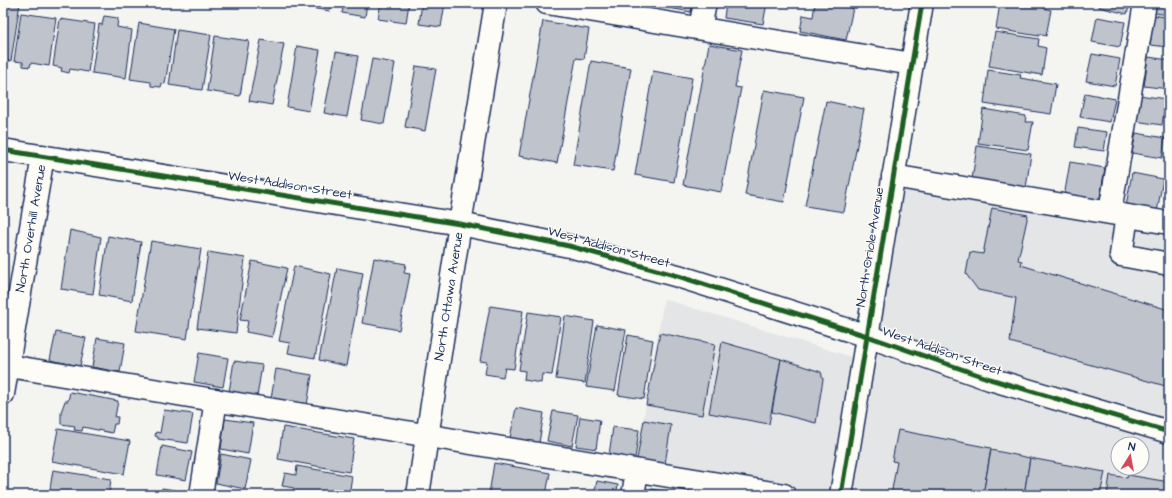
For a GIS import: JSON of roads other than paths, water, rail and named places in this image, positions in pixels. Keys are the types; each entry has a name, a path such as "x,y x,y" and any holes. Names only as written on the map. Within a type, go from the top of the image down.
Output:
{"street":[{"name":"North Ottawa Avenue","path":"418,495 496,3"},
{"path":"547,3 912,64"},
{"path":"700,28 705,3"},
{"name":"North Oriole Avenue","path":"841,495 922,3"},
{"path":"1145,3 1119,214 1121,255 1169,264"},
{"name":"West Addison Street","path":"3,150 460,224 570,246 618,259 867,336 990,379 1085,409 1169,432"},
{"name":"North Overhill Avenue","path":"3,394 5,365 43,156"},
{"path":"893,176 1169,222"},
{"path":"5,365 784,495"},
{"path":"201,495 216,400"},
{"path":"633,495 637,470"}]}
